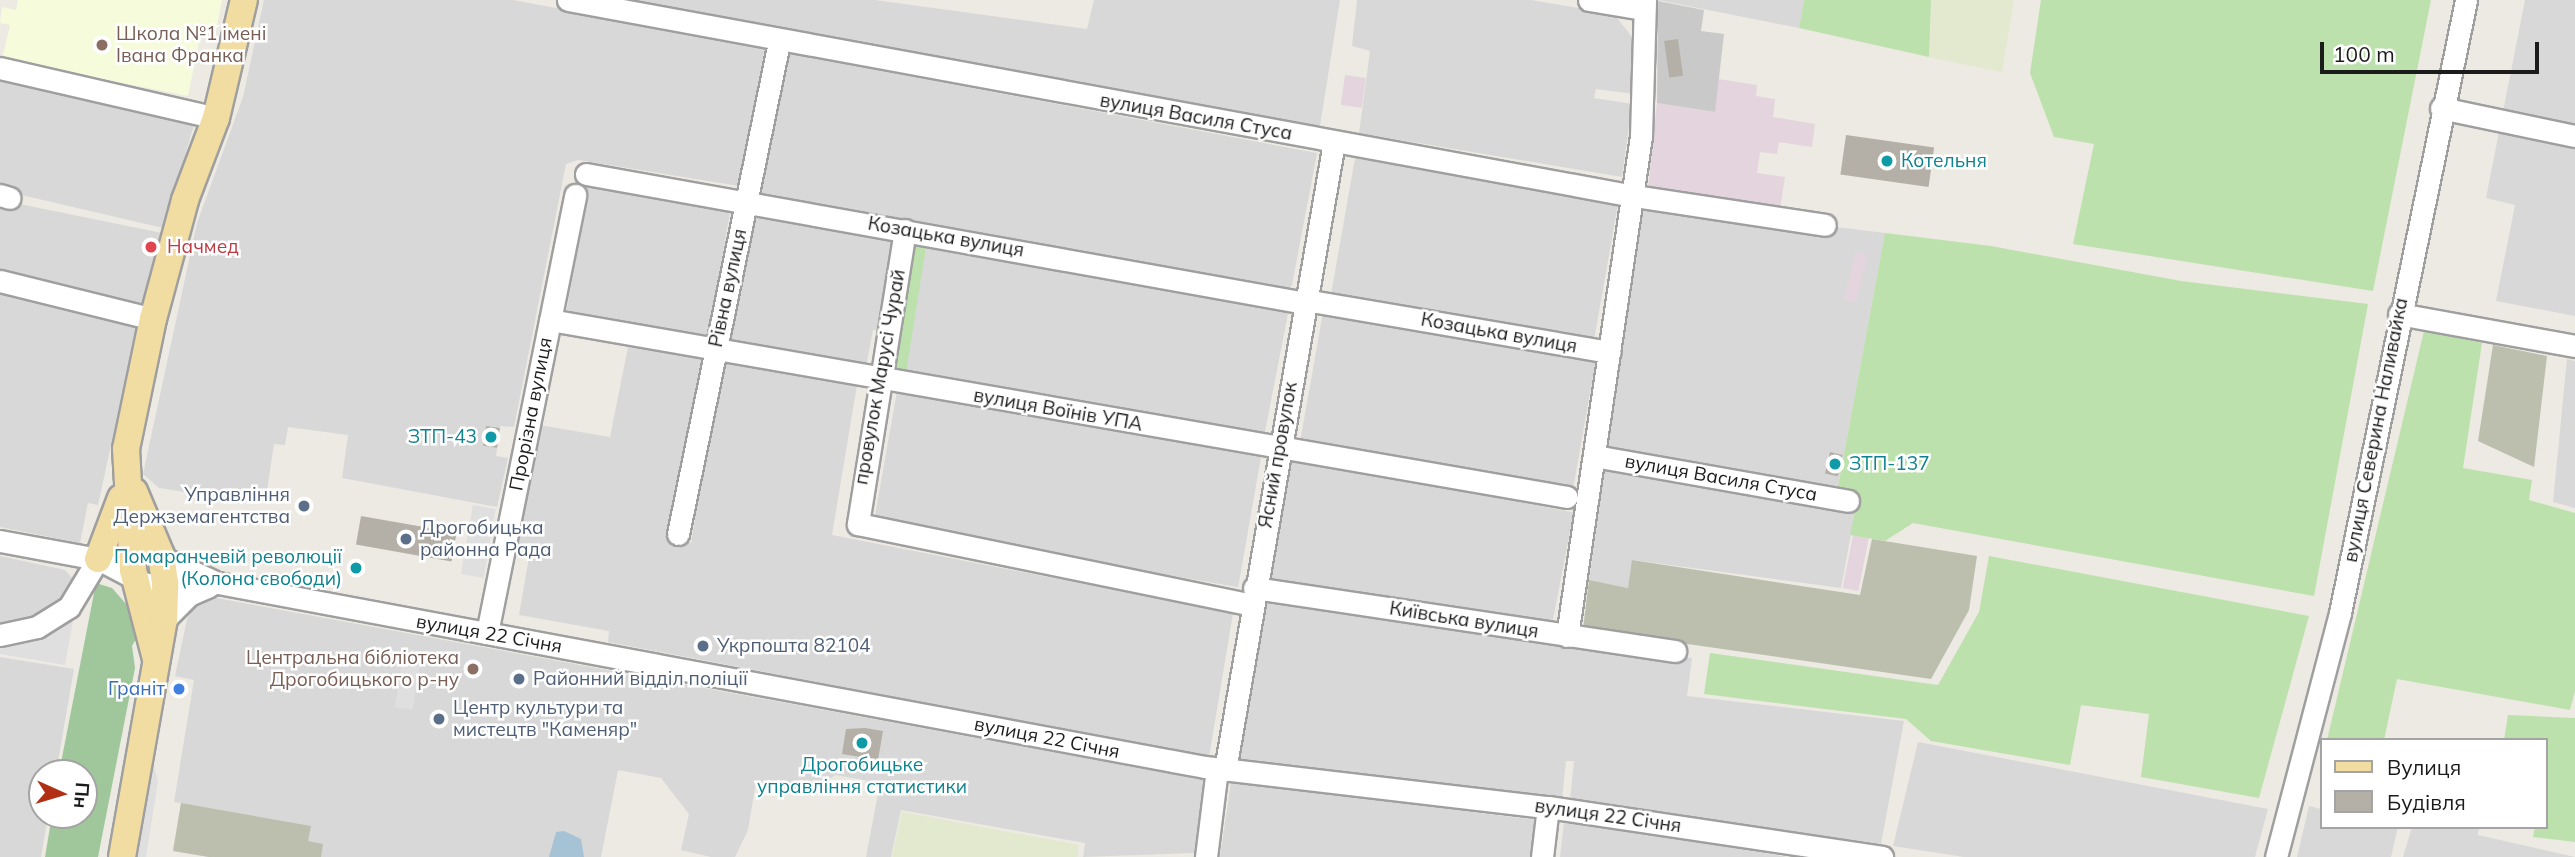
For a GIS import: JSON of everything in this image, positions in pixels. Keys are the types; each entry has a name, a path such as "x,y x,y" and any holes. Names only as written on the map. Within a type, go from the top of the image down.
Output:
{"main road":[{"path":"98,559 126,471 153,319 185,200 216,118 244,0"},
{"path":"122,857 164,620 126,471"},
{"path":"151,565 156,659"}],"street":[{"name":"вулиця Василя Стуса","path":"568,0 779,42 1634,196 1825,225"},
{"path":"1567,636 1634,196 1647,61 1644,5 1588,0"},
{"name":"вулиця Северина Наливайка","path":"2276,857 2327,670 2441,108 2466,0"},
{"name":"Рівна вулиця","path":"678,534 779,42"},
{"path":"0,68 216,118"},
{"path":"2441,108 2575,136"},
{"name":"Ясний провулок","path":"1206,857 1334,142"},
{"name":"Козацька вулиця","path":"586,174 1305,302 1610,352"},
{"name":"Прорізна вулиця","path":"487,633 575,195"},
{"name":"провулок Марусі Чурай","path":"858,524 905,229"},
{"path":"0,281 153,319"},
{"path":"2399,314 2575,346"},
{"name":"вулиця Воїнів УПА","path":"550,320 879,380 1567,497"},
{"name":"вулиця Василя Стуса","path":"1594,456 1848,500"},
{"name":"Київська вулиця","path":"858,524 1252,597 1675,651"},
{"path":"0,541 98,559 151,565"},
{"path":"0,635 37,627 69,607 98,559"},
{"name":"вулиця 22 Січня","path":"151,565 218,583 1221,769 1548,807 1881,857"},
{"path":"164,620 189,595 218,583"},
{"path":"1542,857 1548,807"}],"shaded area":[{"name":"Школа №1 імені Івана Франка","path":"18,0 222,0 216,31 202,29 188,96 2,59 10,25 0,23 2,7 16,10"},
{"path":"264,0 513,0 765,47 739,186 578,160 566,164 514,427 500,426 496,456 508,458 497,507 342,478 348,435 288,427 285,445 274,444 265,504 159,488 143,474 197,223 243,97"},
{"path":"621,0 875,0 1087,29 1094,0 1340,0 1320,126"},
{"path":"1357,0 1531,0 1614,14 1636,42 1634,94 1596,89 1594,98 1632,104 1622,177 1359,133 1370,51 1352,46"},
{"path":"1658,0 1804,0 1799,28"},
{"path":"1931,0 2014,0 2002,72 1929,57"},
{"path":"2525,0 2575,0 2575,316 2496,301 2515,205 2486,198"},
{"path":"1658,1 1704,10 1701,31 1724,34 1715,112 1657,103"},
{"path":"786,53 1317,153 1292,285 1288,290 757,195"},
{"path":"1345,75 1366,78 1362,108 1341,105"},
{"path":"0,78 194,125 163,228 0,190"},
{"path":"1718,79 1757,85 1756,96 1775,99 1773,117 1815,124 1812,147 1779,142 1777,154 1760,152 1757,173 1785,177 1780,209 1648,188 1657,103 1714,112"},
{"path":"1355,158 1618,204 1594,341 1331,295"},
{"path":"589,183 731,208 708,340 566,315"},
{"path":"0,200 162,233 142,305 0,270"},
{"path":"1643,203 1885,233 1834,508 1855,512 1841,588 1633,560 1628,588 1589,580"},
{"path":"754,212 894,237 879,331 873,330 866,367 727,341"},
{"path":"927,242 1288,312 1263,441 902,371"},
{"path":"1856,252 1868,255 1856,302 1844,300"},
{"path":"0,293 137,326 98,505 88,503 80,543 0,527"},
{"path":"1323,312 1596,360 1573,489 1300,441"},
{"path":"2493,345 2547,356 2534,467 2478,441"},
{"path":"628,347 704,358 669,539 691,543 721,362 857,385 832,535 1233,613 1209,757 608,642 609,631 519,615 530,551 515,547 539,425 610,437"},
{"path":"2567,359 2575,361 2575,508 2553,502"},
{"path":"897,391 1261,455 1238,587 874,523"},
{"path":"1293,458 1574,513 1549,638 1269,584"},
{"path":"473,505 496,509 483,578 461,574"},
{"path":"1853,535 1869,538 1858,591 1843,588"},
{"path":"1872,539 1977,556 1969,610 1931,679 1583,629 1589,580 1628,588 1632,560 1860,595"},
{"path":"0,556 65,570 75,581 64,598 40,619 0,629"},
{"path":"211,597 1204,780 1194,853 1083,857 1085,843 901,810 891,857 866,857 880,783 835,775 811,792 756,782 748,830 735,857 711,857 681,850 689,814 661,778 618,770 601,857 209,857 173,851 181,803 174,802 194,680 175,676 187,619 196,603"},
{"path":"77,598 65,665 0,654 0,635"},
{"path":"1261,601 1692,658 1687,696 1904,721 1881,844 1570,800 1574,761 1566,761 1562,799 1239,761"},
{"path":"404,649 422,652 413,710 395,707"},
{"path":"0,657 74,669 58,759 28,759 28,829 46,829 41,857 0,857"},
{"path":"1918,742 2268,809 2255,857 1964,857 1893,846"},
{"path":"153,763 158,781 146,857 137,857"},
{"path":"1231,782 1536,820 1532,857 1220,857"},
{"path":"181,803 311,826 308,841 323,844 321,857 209,857 173,851"},
{"path":"2309,806 2320,809 2320,829 2398,829 2391,857 2297,857"},
{"path":"902,812 1079,845 1077,857 892,857"},
{"path":"1564,823 1655,835 1787,857 1560,857"},
{"path":"2411,829 2479,829 2478,835 2575,857 2403,857"}],"green space":[{"path":"1804,0 1931,0 1929,57 1799,28"},
{"path":"2041,0 2431,0 2373,291 2073,244 2094,144 2054,137 2030,73"},
{"path":"1885,233 1991,246 2181,281 2368,304 2314,596 1913,523 1885,541 1850,535 1855,512 1834,508"},
{"path":"915,240 927,242 907,370 895,368"},
{"path":"2424,331 2482,343 2463,468 2532,480 2529,500 2575,513 2575,691 2570,710 2397,679 2384,738 2327,738"},
{"path":"1989,556 2309,616 2259,798 2141,777 2149,714 2081,705 2070,765 1931,741 1906,719 1704,694 1710,653 1938,685 1979,612"},
{"path":"96,583 112,588 127,605 136,639 132,646 135,668 98,857 45,857 50,829 98,829 98,759 62,759"},
{"path":"2508,715 2575,718 2575,842 2533,837 2535,829 2547,829 2547,738 2504,738"}],"water":[{"path":"564,831 581,839 584,857 549,857 556,832"}],"building":[{"path":"1678,39 1683,76 1669,78 1664,41"},
{"name":"Котельня","path":"1846,135 1934,147 1929,187 1840,175"},
{"name":"ЗТП-43","path":"486,426 500,428 497,448 483,446"},
{"name":"ЗТП-137","path":"1830,452 1843,455 1838,476 1825,473"},
{"name":"Дрогобицька районна Рада","path":"361,516 457,533 451,561 356,545"},
{"name":"Дрогобицьке управління статистики","path":"846,729 883,731 878,760 842,754"}],"place":[{"name":"Школа №1 імені Івана Франка","path":"102,45"},
{"name":"Котельня","path":"1887,161"},
{"name":"Начмед","path":"151,247"},
{"name":"ЗТП-43","path":"491,437"},
{"name":"ЗТП-137","path":"1835,464"},
{"name":"Управління Держземагентства","path":"304,506"},
{"name":"Дрогобицька районна Рада","path":"406,539"},
{"name":"Помаранчевій революції (Колона свободи)","path":"356,568"},
{"name":"Укрпошта 82104","path":"703,646"},
{"name":"Центральна бібліотека Дрогобицького р-ну","path":"473,669"},
{"name":"Районний відділ поліції","path":"519,679"},
{"name":"Граніт","path":"179,689"},
{"name":"Центр культури та мистецтв \"Каменяр\"","path":"439,719"},
{"name":"Дрогобицьке управління статистики","path":"862,743"}]}
